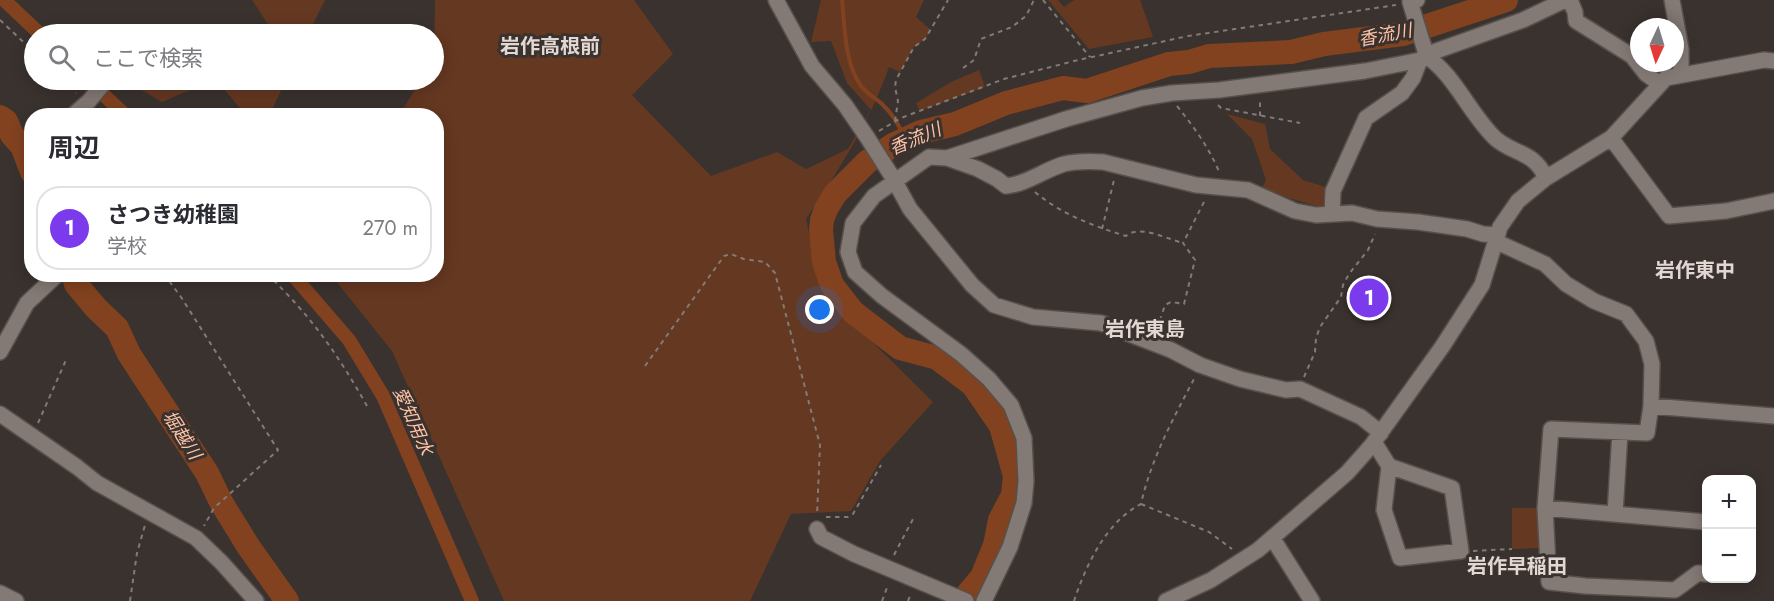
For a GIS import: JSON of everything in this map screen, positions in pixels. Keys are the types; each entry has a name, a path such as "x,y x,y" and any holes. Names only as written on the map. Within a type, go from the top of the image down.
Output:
{"street":[{"path":"776,0 812,66 845,105 916,217 972,285 994,305 1033,317 1101,322 1240,380 1286,390 1300,389 1361,417 1378,438 1389,466 1384,510 1400,558 1461,551 1452,488 1389,466"},
{"path":"947,158 1066,119 1142,98 1365,71 1423,58 1436,51 1523,20 1565,0"},
{"path":"1570,0 1576,21 1632,56 1646,74 1660,84"},
{"path":"1672,0 1681,49 1681,75"},
{"path":"1332,214 1333,191 1366,118 1402,93 1423,58 1414,1"},
{"path":"1166,601 1211,580 1273,539 1347,473 1378,438 1482,285 1500,227 1518,201 1546,178 1611,138 1666,78 1771,56"},
{"path":"1423,58 1437,63 1474,114 1497,140 1541,166 1546,178"},
{"path":"81,108 98,90"},
{"path":"1611,138 1669,216 1726,211 1774,201"},
{"path":"984,601 1010,547 1024,504 1026,481 1024,438 1011,405 989,379 961,354 882,296 855,272 848,252 853,223 874,196 929,157 947,158 997,178 1006,186 1018,185 1065,164 1088,161 1196,185 1248,190 1295,211 1316,215 1352,213 1377,219 1467,229 1497,238 1545,264 1566,284 1594,301 1626,314 1646,341 1652,364 1651,406 1647,434 1551,429 1545,508 1549,582 1584,594 1675,590 1698,573 1702,573"},
{"path":"0,352 27,303 49,282"},
{"path":"1651,406 1774,416"},
{"path":"0,414 97,483 196,538 222,562 256,601"},
{"path":"1615,514 1620,432"},
{"path":"1545,508 1702,522"},
{"path":"817,523 821,537 890,570 966,601"},
{"path":"1273,539 1312,601"},
{"path":"0,593 16,601"}],"path":[{"path":"895,121 898,101 896,80 914,47 925,39 948,0"},
{"path":"963,68 974,60 981,39 1012,27 1026,16 1034,0"},
{"path":"1043,0 1090,57"},
{"path":"867,138 895,121 1004,80 1090,57 1188,36 1414,1"},
{"path":"0,20 24,43"},
{"path":"1260,85 1260,116"},
{"path":"1203,91 1221,108 1300,123"},
{"path":"1163,94 1177,107 1215,160 1222,188 1206,198 1183,243"},
{"path":"1102,229 1118,166"},
{"path":"1024,182 1045,201 1079,220 1102,229 1126,236 1131,232 1139,231 1183,243 1195,260 1184,304 1171,302 1165,305 1152,343"},
{"path":"1300,389 1316,352 1316,338 1320,327 1341,297 1343,285 1349,274 1374,238 1377,219"},
{"path":"645,366 724,256 731,254 744,259 765,262 775,273 820,445 817,523 848,517 852,514 881,465"},
{"path":"170,282 278,450 214,508 196,538"},
{"path":"275,282 315,324 343,364 367,406"},
{"path":"33,436 66,360"},
{"path":"1074,601 1097,549 1121,518 1141,504 1165,433 1200,365"},
{"path":"1141,504 1209,532 1229,546 1241,562"},
{"path":"130,601 137,553 149,512"},
{"path":"882,601 890,570 913,519"},
{"path":"1461,551 1512,549"}],"shaded area":[{"path":"252,0 325,0 313,24 268,24"},
{"path":"435,0 634,0 673,54 632,95 711,176 777,152 806,169 848,149 871,110 847,83 831,41 811,42 821,0 924,0 916,17 931,30 925,39 914,47 900,72 889,67 873,107 863,127 806,219 821,291 933,402 880,461 851,511 791,514 750,601 504,601 392,351 337,282 444,282 444,108 404,108 415,90 444,90 444,24 435,24"},
{"path":"1048,0 1058,0 1064,7 1074,0 1140,0 1153,37 1089,49"},
{"path":"979,70 985,87 920,111 916,103 951,82"},
{"path":"141,90 190,90 162,102"},
{"path":"225,90 281,90 273,108 240,108"},
{"path":"1227,114 1265,124 1270,149 1303,180 1329,188 1327,209 1261,190 1266,180 1252,139"},
{"path":"1512,508 1541,508 1540,548 1512,549"}],"waterway":[{"name":"愛知用水","path":"4,0 29,24"},
{"path":"842,0 846,44 855,76 863,89 889,112 905,139"},
{"name":"香流川","path":"962,601 982,577 995,545 1000,520 1013,495 1015,476 1001,426 973,385 937,358 900,348 853,312 832,285 824,262 821,230 826,209 835,194 867,162 893,145 921,132 955,124 1006,103 1063,88 1087,91 1169,64 1189,62 1209,56 1291,52 1324,44 1403,34 1506,0"},
{"name":"愛知用水","path":"99,90 118,108"},
{"name":"堀越川","path":"0,117 6,121 12,135 24,151"},
{"name":"堀越川","path":"75,282 96,308 117,328 129,354 207,473 221,502 248,546 287,601"},
{"name":"愛知用水","path":"299,282 349,340 383,396 472,601"}],"place":[{"name":"さつき幼稚園","path":"1369,298"}],"district":[{"name":"岩作高根前","path":"550,46"},
{"name":"岩作東中","path":"1695,270"},
{"name":"岩作東島","path":"1145,329"},
{"name":"岩作早稲田","path":"1517,566"}]}
